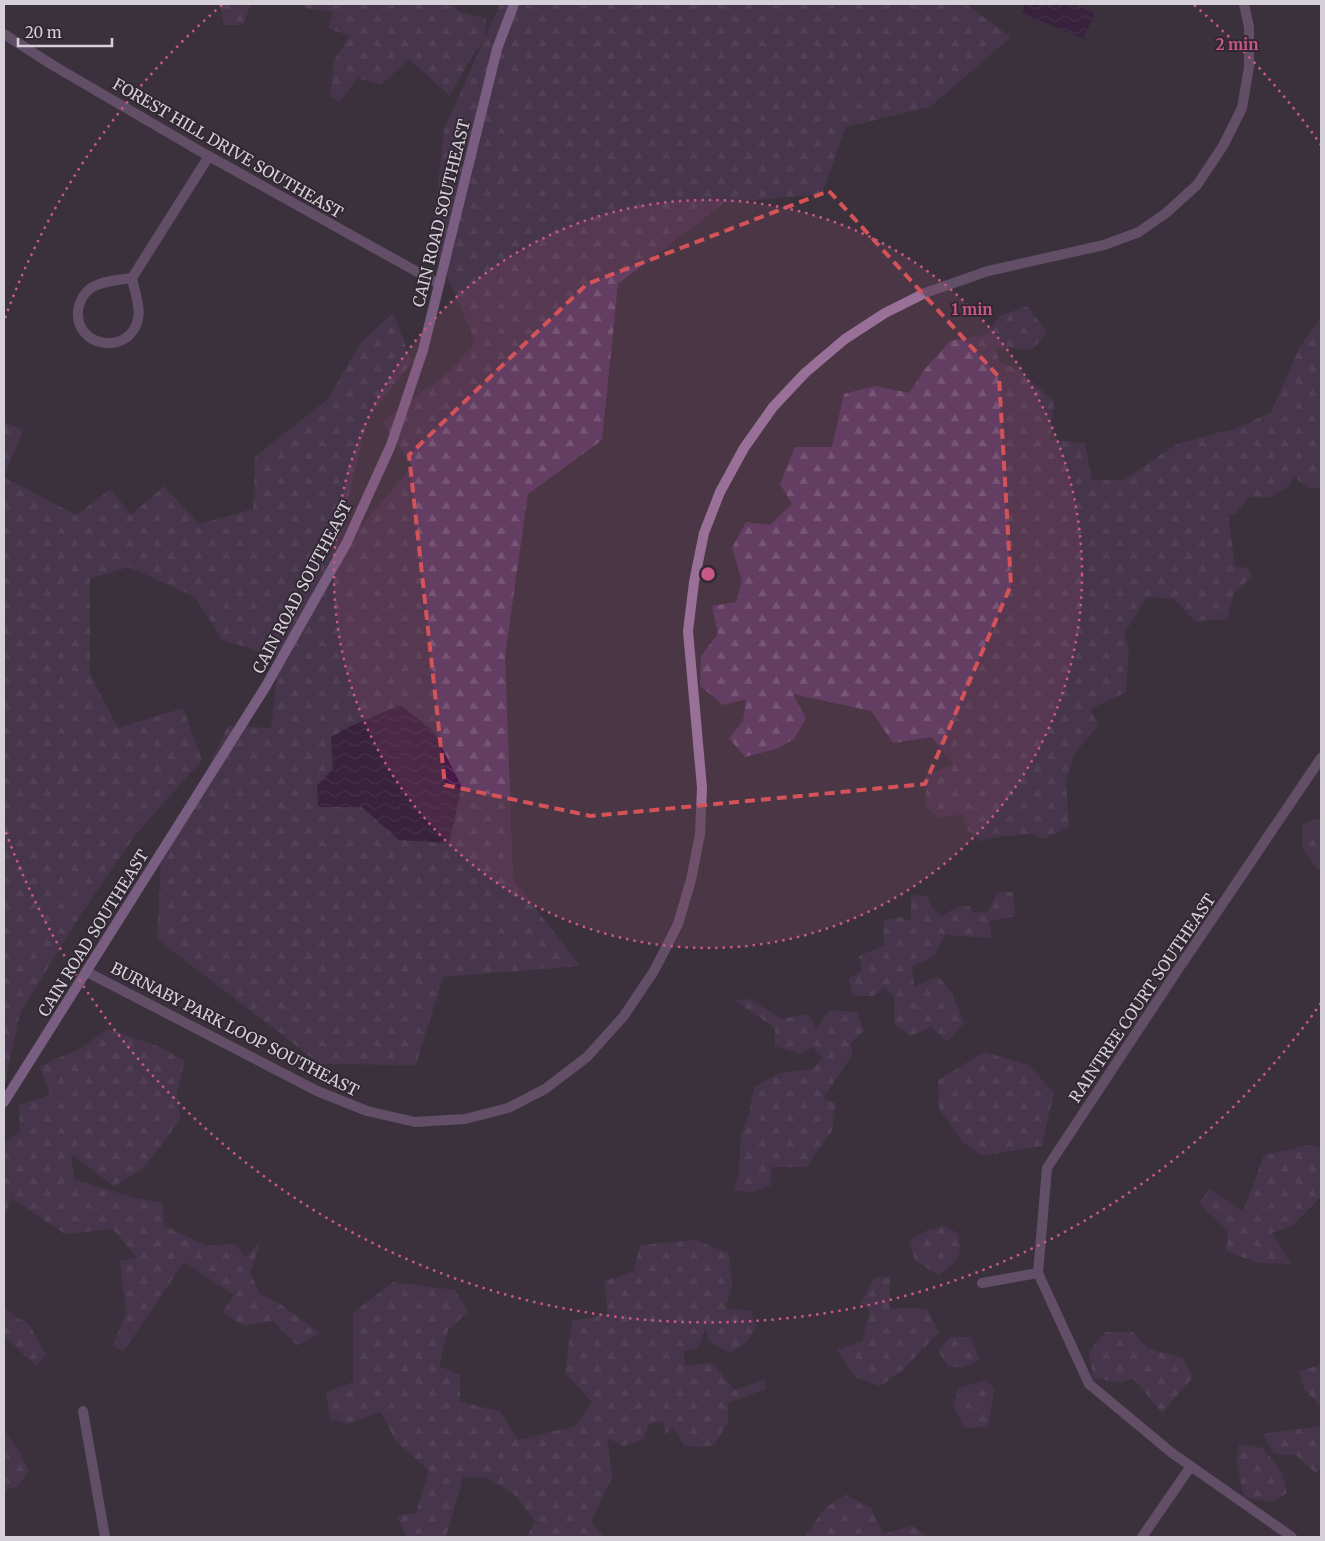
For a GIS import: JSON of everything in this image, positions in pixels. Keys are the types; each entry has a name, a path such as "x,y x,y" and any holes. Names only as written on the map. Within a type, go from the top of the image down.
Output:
{"street":[{"name":"CAIN ROAD SOUTHEAST","path":"4,1102 266,686 346,544 391,445 423,350 497,49 514,4"},
{"name":"BURNABY PARK LOOP SOUTHEAST","path":"87,972 317,1091 367,1111 415,1122 465,1119 508,1108 544,1089 587,1057 623,1017 654,971 678,924 691,880 700,834 702,788 688,631 694,582 704,533 720,492 744,448 773,407 804,373 844,339 885,313 925,293 988,272 1104,245 1139,232 1166,213 1197,185 1223,146 1242,108 1249,66 1248,27 1244,4"},
{"name":"FOREST HILL DRIVE SOUTHEAST","path":"4,34 61,70 209,156 439,284"},
{"path":"132,278 100,284 90,288 84,295 79,304 78,314 80,324 92,339 101,343 121,341 130,335 136,327 139,317 132,278 209,156"},
{"name":"RAINTREE COURT SOUTHEAST","path":"1038,1273 1047,1168 1321,758"},
{"path":"982,1284 1038,1273 1089,1384 1172,1453 1292,1537"},
{"path":"83,1411 105,1537"},
{"path":"1142,1537 1191,1466"}],"highlighted area":[{"path":"829,191 999,377 1011,585 925,784 591,816 445,785 409,455 587,284"}],"green space":[{"path":"221,4 251,4 243,25 224,25 220,9"},
{"path":"303,4 453,4 457,11 486,19 485,38 500,4 965,4 1011,37 930,107 846,127 822,194 724,203 618,284 602,440 528,494 505,655 513,879 580,966 443,977 416,1065 320,1064 157,939 161,862 228,726 271,728 280,654 273,655 222,640 195,597 129,567 90,579 90,674 118,728 183,708 202,760 136,834 83,911 20,1013 4,1084 4,477 76,515 111,489 131,515 164,486 199,524 253,509 255,457 328,399 361,342 393,313 412,362 368,418 348,499 329,591 350,539 412,466 382,421 449,372 475,341 432,241 444,129 483,42 472,56 450,96 409,59 381,85 358,78 339,102 330,96 334,60 350,36 328,28 333,12 306,8","holes":["401,705 399,840 362,807 318,807 317,786 333,769 331,737 349,727"]},
{"path":"1028,306 1047,333 1031,350 995,347 999,362 1019,370 1054,401 1050,440 1085,443 1092,480 1123,480 1177,444 1237,428 1271,412 1299,348 1321,317 1321,487 1310,489 1294,477 1290,485 1269,498 1248,497 1236,513 1228,515 1235,566 1248,568 1253,577 1235,591 1227,619 1195,621 1174,599 1147,597 1124,634 1129,651 1126,692 1090,709 1098,726 1075,753 1066,781 1069,827 1045,839 1030,834 1003,836 980,841 968,830 962,814 938,818 925,806 927,775 953,764 932,737 893,743 871,711 793,694 806,718 794,739 779,748 745,757 729,738 743,721 746,699 724,705 700,686 701,656 718,634 712,606 736,602 742,581 732,548 746,522 770,525 792,504 780,484 795,447 832,447 844,394 875,386 909,393 925,369 950,341 987,334 999,316"},
{"path":"4,422 23,430 4,477"},
{"path":"1321,818 1321,870 1316,868 1302,847 1302,824"},
{"path":"998,892 1013,892 1015,916 989,921 992,938 945,935 934,956 912,967 914,987 938,976 952,993 964,1023 947,1042 931,1027 910,1036 894,1024 894,997 885,987 873,996 853,996 849,978 862,971 859,956 885,945 883,937 884,920 900,917 911,921 911,895 928,896 931,906 942,917 958,907 966,906 970,906 973,913 987,912"},
{"path":"750,999 781,1019 808,1014 816,1028 830,1010 857,1012 864,1031 851,1043 852,1055 823,1098 836,1104 832,1131 806,1167 772,1167 770,1186 752,1192 734,1190 739,1172 741,1135 749,1113 754,1087 779,1073 814,1069 822,1057 813,1047 800,1054 775,1046 775,1028 735,1001"},
{"path":"108,1029 158,1046 185,1061 177,1091 180,1120 143,1169 114,1186 71,1154 74,1179 134,1198 163,1203 164,1225 207,1246 235,1244 245,1258 261,1240 250,1273 260,1294 280,1304 320,1333 297,1345 273,1321 243,1326 223,1312 234,1295 184,1262 123,1352 113,1345 126,1313 120,1261 137,1258 113,1229 65,1234 11,1198 4,1219 4,1143 20,1131 19,1105 50,1095 40,1066 81,1048"},
{"path":"984,1052 1028,1065 1054,1092 1042,1146 982,1156 963,1142 939,1109 938,1080"},
{"path":"1308,1145 1321,1148 1321,1197 1292,1226 1272,1233 1291,1264 1258,1263 1226,1251 1228,1231 1199,1203 1209,1189 1243,1212 1264,1155"},
{"path":"944,1226 958,1233 960,1248 954,1262 939,1275 915,1261 909,1240 928,1230"},
{"path":"696,1240 729,1254 732,1284 726,1308 750,1311 756,1326 748,1341 731,1353 709,1342 706,1327 698,1348 683,1351 685,1366 713,1363 734,1390 765,1380 765,1389 728,1403 728,1422 714,1445 702,1447 685,1446 673,1427 666,1434 663,1421 649,1424 644,1439 624,1446 607,1438 612,1477 591,1522 604,1537 527,1537 535,1521 515,1495 488,1478 463,1477 446,1537 407,1537 397,1516 416,1513 429,1471 395,1440 381,1412 348,1424 330,1419 326,1392 353,1382 353,1313 393,1282 455,1290 468,1312 448,1330 439,1366 460,1375 460,1402 500,1411 518,1440 575,1426 592,1402 565,1373 572,1321 608,1314 604,1281 633,1272 640,1245"},
{"path":"890,1277 890,1308 927,1309 939,1332 902,1371 880,1386 857,1378 837,1350 862,1341 870,1311 861,1302 874,1278"},
{"path":"4,1306 14,1316 29,1324 46,1355 36,1366 4,1336"},
{"path":"1105,1332 1133,1332 1147,1348 1183,1358 1193,1377 1162,1413 1133,1378 1121,1383 1093,1378 1089,1352"},
{"path":"950,1337 971,1337 980,1360 962,1368 948,1366 938,1351"},
{"path":"1321,1362 1321,1407 1304,1389 1299,1370 1318,1366"},
{"path":"986,1380 994,1389 988,1427 964,1428 953,1405 959,1388"},
{"path":"1321,1426 1321,1464 1317,1474 1296,1455 1274,1454 1263,1434"},
{"path":"4,1433 6,1433 20,1453 29,1471 17,1487 4,1490"},
{"path":"1239,1444 1263,1448 1282,1473 1287,1493 1271,1502 1244,1497 1236,1461"},
{"path":"846,1495 871,1508 883,1534 912,1526 929,1537 804,1537 826,1507"}],"water":[{"path":"1025,4 1073,4 1095,13 1083,39 1022,13"},
{"path":"400,705 434,732 462,787 449,843 399,840 362,807 318,807 317,786 333,769 331,737"}]}
